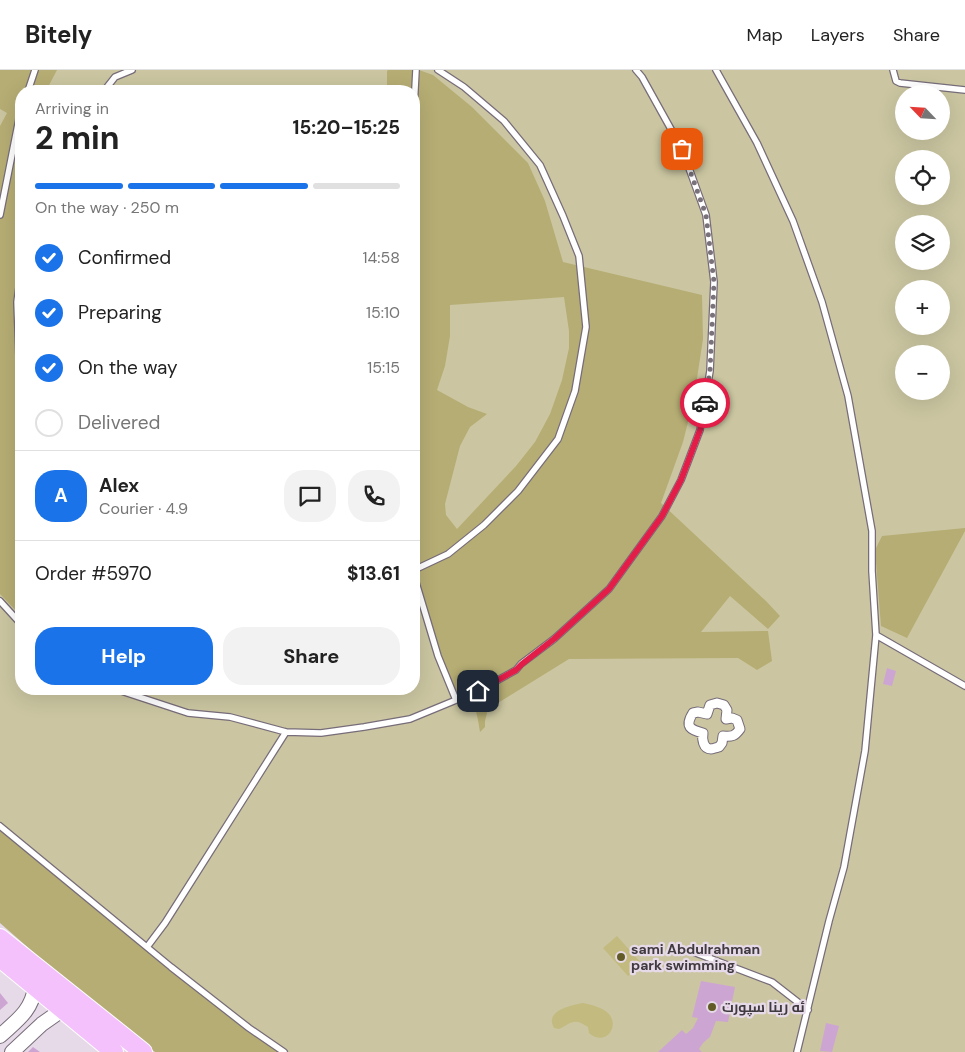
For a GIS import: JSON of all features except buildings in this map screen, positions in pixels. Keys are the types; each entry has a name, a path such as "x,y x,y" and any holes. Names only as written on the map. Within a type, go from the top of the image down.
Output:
{"main road":[{"path":"0,938 143,1052"},
{"path":"0,958 34,988 114,1052"}],"street":[{"path":"717,702 724,705 727,710 726,719 732,718 736,720 740,729 732,737 723,736 719,747 712,749 707,748 704,744 702,740 703,733 692,730 689,726 689,720 693,714 698,712 707,714 710,705 717,702"},
{"path":"0,1036 26,1011 32,1000 34,988"},
{"path":"12,1052 42,1024 62,1010"}],"lane":[{"path":"30,85 35,70"},
{"path":"115,70 115,77"},
{"path":"109,85 115,77 132,70"},
{"path":"415,85 416,70"},
{"path":"420,567 448,554 484,525 518,490 558,439 576,391 586,327 579,256 564,216 540,165 504,121 464,87 438,70"},
{"path":"133,695 188,713 230,717 286,732 321,733 410,719 478,691 516,670 554,639 609,589 662,516 681,480 700,430 710,371 714,282 706,215 682,149 642,77 636,70"},
{"path":"716,70 756,143 793,221 822,302 848,396 872,531 872,572 876,635 865,751 844,867 829,920 798,1052"},
{"path":"893,70 896,81 900,83 965,90"},
{"path":"0,215 15,139"},
{"path":"420,596 438,656 456,700"},
{"path":"0,601 15,617"},
{"path":"876,635 965,686"},
{"path":"147,947 165,923 286,732"},
{"path":"0,826 147,947 249,1028 284,1052"},
{"path":"688,950 772,982 808,1010"}],"shaded area":[{"path":"0,70 965,70 965,1052 174,1052 0,914"},
{"path":"0,70 57,70 49,85 15,85 15,610 0,594 0,126 7,113 0,109"},
{"path":"388,70 419,70 433,75 472,107 528,163 545,201 563,262 702,295 703,339 694,398 683,442 661,503 780,616 768,629 730,596 701,632 768,631 772,661 757,670 738,658 569,659 488,709 485,727 480,732 475,708 469,695 456,700 420,594 420,85 387,85","holes":["564,297 569,331 569,348 562,380 550,414 535,442 516,466 457,529 446,515 445,504 460,446 470,427 487,414 468,407 437,390 445,366 450,336 450,305"]},
{"path":"965,528 907,638 881,626 875,550 882,536"},
{"path":"0,824 143,944 283,1052 155,1052 97,1008 0,923"},
{"path":"617,936 642,964 628,976 603,948"},
{"path":"583,1003 600,1008 609,1014 613,1024 609,1034 605,1037 595,1037 589,1033 588,1027 579,1022 570,1023 559,1029 554,1028 552,1022 556,1013 566,1007"}],"way so far":[{"path":"682,149 706,215 714,282 710,371 705,403"}],"place":[{"name":"sami Abdulrahman park swimming","path":"621,957"},
{"name":"ئه رينا سپورت","path":"712,1007"}],"route":[{"path":"478,691 516,670 554,639 609,589 649,536 681,480 700,430 705,403"}]}
